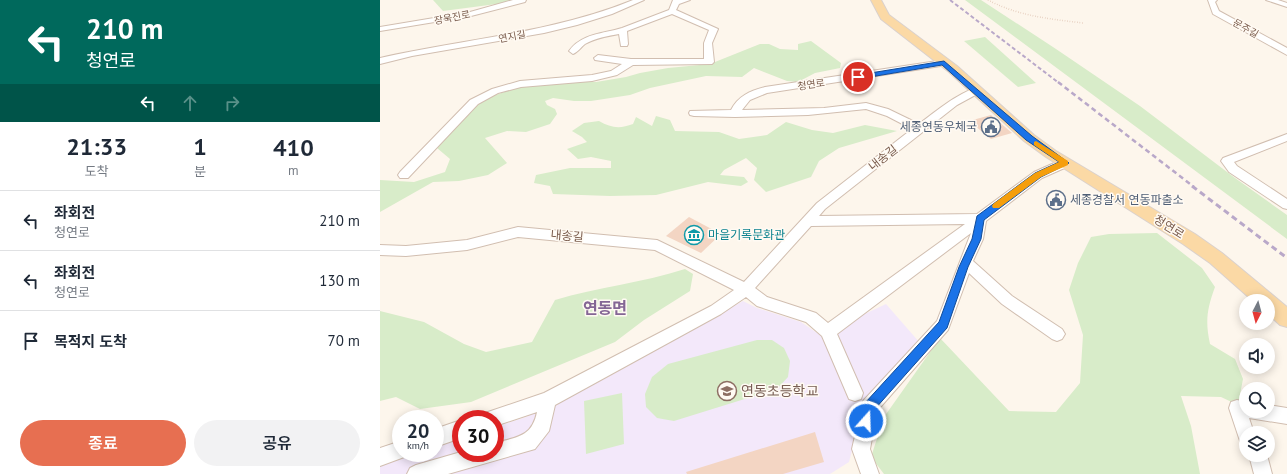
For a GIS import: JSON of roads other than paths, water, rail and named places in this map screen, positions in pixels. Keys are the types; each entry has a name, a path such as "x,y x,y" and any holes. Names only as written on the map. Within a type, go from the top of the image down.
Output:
{"main road":[{"name":"청연로","path":"876,0 885,17 944,62 1029,138 1065,163 1189,239 1216,258 1258,294"},
{"name":"청연로","path":"1275,309 1287,319"}],"street":[{"name":"장욱진로","path":"380,29 471,14 522,0"},
{"name":"연지길","path":"380,61 404,55 530,33 583,21 640,0"},
{"path":"666,0 676,2 686,0"},
{"name":"문주길","path":"1211,0 1216,12 1287,52"},
{"path":"1270,0 1287,5"},
{"path":"672,12 676,2"},
{"path":"573,51 577,46 591,38 623,30 672,12 714,28 708,43 709,62 631,62 598,58"},
{"path":"623,30 624,44"},
{"path":"404,175 474,102 495,91 520,84 599,77 614,73 631,62"},
{"name":"청연로","path":"735,114 738,105 749,95 766,90 916,68 944,62"},
{"name":"내송길","path":"504,415 548,400 716,310 746,289 821,206 953,103 976,91"},
{"path":"694,113 735,114 827,111 855,105 866,106 897,115 919,129"},
{"path":"1287,137 1227,161 1232,169 1287,205"},
{"path":"828,332 1038,175 1065,163"},
{"path":"806,221 980,219"},
{"path":"870,474 861,449 869,407 943,325 976,239 980,219"},
{"name":"내송길","path":"380,250 406,251 467,245 518,232 657,245 746,289"},
{"path":"966,262 1007,300 1057,334"},
{"path":"746,289 762,302 811,317 828,332 855,393"},
{"path":"504,449 529,442 543,425 548,400"},
{"path":"1239,409 1236,408 1239,416"},
{"path":"1275,414 1287,416"},
{"path":"380,457 392,453"},
{"path":"416,474 459,462"},
{"path":"1260,462 1263,474"}],"railway":[{"path":"950,0 1059,83"},
{"path":"1058,82 1194,187"},
{"path":"1192,186 1287,258"}],"place":[{"name":"세종연동우체국","path":"991,127"},
{"name":"세종경찰서 연동파출소","path":"1056,200"},
{"name":"마을기록문화관","path":"694,235"},
{"name":"연동초등학교","path":"727,391"}],"district":[{"name":"연동면","path":"605,308"}]}
